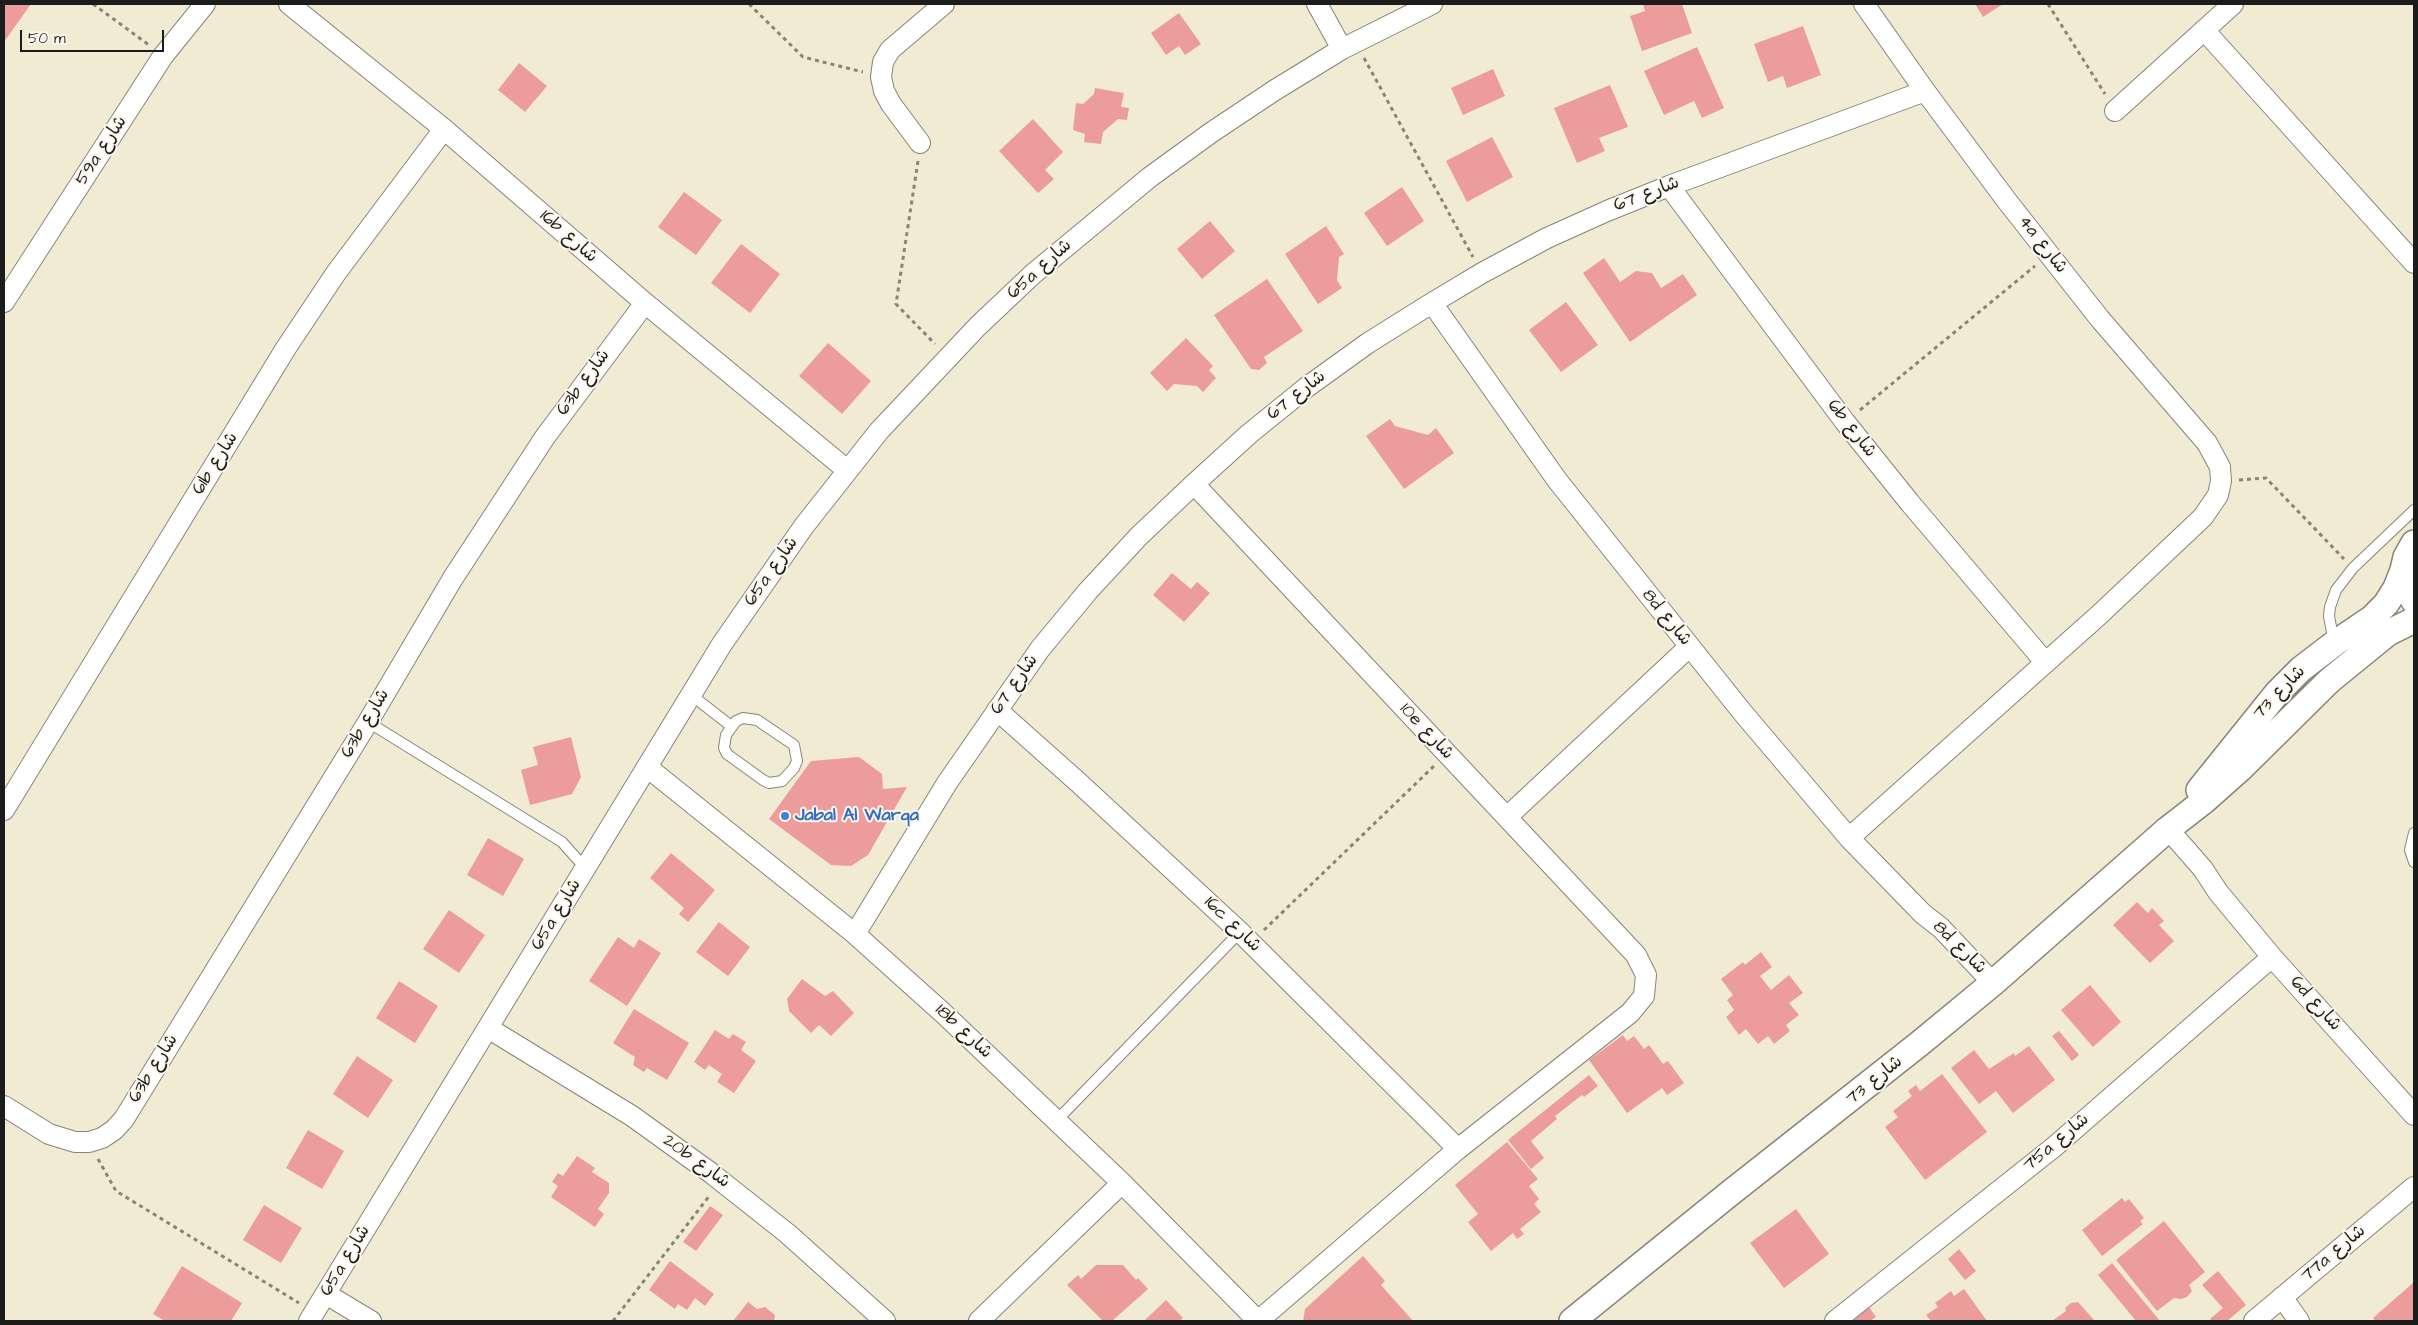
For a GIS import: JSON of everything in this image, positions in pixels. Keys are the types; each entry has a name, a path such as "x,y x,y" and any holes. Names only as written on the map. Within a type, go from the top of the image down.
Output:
{"street":[{"name":"59a شارع","path":"4,302 163,56 205,4"},
{"name":"16b شارع","path":"289,4 444,129 645,303 848,470"},
{"path":"920,143 890,104 884,91 881,77 883,62 890,50 944,4"},
{"path":"1317,4 1349,46"},
{"name":"65a شارع","path":"312,1317 648,767 690,694 762,584 848,470 913,394 1033,274 1150,177 1220,126 1349,46 1432,4"},
{"name":"4a شارع","path":"1864,4 1925,91 2049,255 2118,340 2207,443 2217,461 2221,481"},
{"path":"2115,111 2234,4"},
{"path":"2204,30 2414,263"},
{"name":"شارع 67","path":"855,934 921,824 996,710 1040,649 1088,591 1139,536 1249,434 1307,387 1368,343 1432,303 1482,273 1581,222 1669,186 1925,91"},
{"name":"61b شارع","path":"4,810 286,348 336,273 444,129"},
{"name":"6b شارع","path":"1669,186 1845,422 1910,503 2045,662"},
{"name":"63b شارع","path":"89,1142 102,1138 114,1130 124,1118 368,722 453,578 588,376 645,303"},
{"name":"8d شارع","path":"1432,303 1557,480 1689,647 1849,838 1923,914 1938,939 1989,986"},
{"path":"1849,838 2204,517 2218,495 2221,481"},
{"name":"10e شارع","path":"1194,484 1643,964 1646,986 1644,996 1630,1013 1458,1149"},
{"name":"شارع 73","path":"2164,833 2271,699 2301,669 2334,643 2372,618 2386,604 2396,588 2406,557 2414,543"},
{"path":"2403,570 2405,585 2414,601"},
{"name":"شارع 73","path":"1572,1321 1729,1194 1857,1095 1989,986 2240,769 2329,682 2388,633 2414,620"},
{"path":"1506,817 1689,647"},
{"name":"16c شارع","path":"996,710 1101,803 1246,937 1458,1149"},
{"name":"18b شارع","path":"648,767 855,934 1057,1120 1258,1321"},
{"name":"6d شارع","path":"2164,833 2196,875 2218,892 2272,957 2414,1115"},
{"name":"75a شارع","path":"1835,1321 2054,1146 2272,957"},
{"name":"20b شارع","path":"488,1028 632,1116 721,1181 788,1234 885,1321"},
{"path":"4,1106 55,1136 75,1142 89,1142"},
{"path":"1258,1321 1458,1149"},
{"path":"979,1321 1122,1183"},
{"name":"77a شارع","path":"2254,1321 2414,1187"},
{"path":"326,1294 371,1321"},
{"path":"2282,1298 2299,1321"}],"lane":[{"path":"2334,643 2330,607 2336,590 2353,568 2414,510"},
{"path":"690,694 731,726"},
{"path":"750,718 794,745 797,761 787,777 776,783 769,783 731,759 724,748 724,741 731,726 736,721 750,718"},
{"path":"368,722 562,842 578,860 587,866"},
{"path":"2414,834 2410,850 2414,862"},
{"path":"1057,1120 1246,937"}],"path":[{"path":"92,4 163,56"},
{"path":"749,4 803,57 881,77"},
{"path":"2048,4 2115,111"},
{"path":"1349,46 1482,273"},
{"path":"920,143 896,304 948,358"},
{"path":"1845,422 2049,255"},
{"path":"2221,481 2266,478 2353,568"},
{"path":"1246,937 1446,753"},
{"path":"89,1142 116,1191 312,1317"},
{"path":"613,1321 721,1181"}],"building":[{"path":"4,4 31,4 4,42"},
{"path":"1643,4 1682,4 1692,33 1642,51 1630,16 1645,11"},
{"path":"1975,4 2003,4 1983,17"},
{"path":"1179,13 1201,44 1185,55 1179,46 1166,55 1151,33"},
{"path":"1803,26 1821,75 1787,88 1783,76 1768,82 1754,44"},
{"path":"1697,47 1724,108 1702,118 1694,101 1664,115 1644,71"},
{"path":"519,63 547,86 525,112 498,90"},
{"path":"1493,69 1505,96 1463,115 1451,88"},
{"path":"1610,85 1628,127 1599,138 1605,151 1577,163 1554,108"},
{"path":"1095,88 1124,93 1121,107 1129,108 1127,120 1118,119 1103,132 1101,144 1084,142 1085,134 1073,130 1076,103 1083,104 1094,94"},
{"path":"1033,119 1063,152 1045,170 1054,179 1038,193 999,151"},
{"path":"1492,137 1513,177 1467,202 1446,161"},
{"path":"1402,187 1424,221 1387,246 1364,213"},
{"path":"684,192 722,220 696,255 658,227"},
{"path":"1210,221 1235,251 1202,279 1177,249"},
{"path":"1326,226 1344,254 1339,257 1337,280 1342,288 1318,304 1285,254"},
{"path":"741,244 780,274 750,313 711,283"},
{"path":"1604,258 1620,282 1636,271 1652,273 1661,288 1683,274 1697,295 1630,342 1583,273"},
{"path":"1267,279 1303,331 1264,357 1267,363 1259,370 1251,369 1214,315"},
{"path":"1566,302 1598,345 1561,372 1529,330"},
{"path":"1186,338 1213,366 1209,370 1216,378 1203,392 1197,386 1174,384 1167,391 1150,373"},
{"path":"828,343 871,381 842,414 799,376"},
{"path":"1390,419 1395,426 1428,435 1436,428 1454,453 1404,489 1366,436"},
{"path":"1172,573 1191,589 1197,582 1210,593 1184,622 1153,595"},
{"path":"571,737 581,777 572,794 530,805 521,770 538,765 533,747"},
{"path":"859,757 882,774 883,789 907,787 868,855 851,866 831,865 769,819 811,761"},
{"path":"488,838 524,859 503,896 467,875"},
{"path":"671,853 715,890 688,922 679,914 684,908 650,878"},
{"path":"2137,902 2148,913 2152,908 2164,921 2159,925 2174,941 2150,963 2113,925"},
{"path":"449,910 485,935 459,973 423,949"},
{"path":"719,922 750,947 728,976 696,952"},
{"path":"618,937 634,948 639,939 661,953 627,1006 589,981"},
{"path":"1761,952 1772,967 1760,976 1771,990 1789,975 1803,993 1789,1003 1799,1015 1786,1025 1790,1031 1774,1044 1768,1036 1758,1044 1746,1029 1739,1035 1726,1017 1734,1010 1727,1000 1733,995 1721,979 1743,962 1745,965"},
{"path":"802,979 825,996 833,991 854,1013 831,1036 819,1025 811,1033 789,1011 787,999"},
{"path":"399,981 438,1006 415,1043 376,1018"},
{"path":"2090,985 2121,1022 2093,1047 2061,1010"},
{"path":"634,1009 689,1043 667,1080 647,1068 644,1072 633,1065 635,1057 613,1043"},
{"path":"715,1030 729,1039 733,1034 746,1042 741,1050 756,1061 734,1093 717,1082 722,1074 709,1065 705,1070 694,1062"},
{"path":"2059,1031 2079,1055 2072,1061 2052,1036"},
{"path":"1623,1035 1627,1041 1634,1036 1644,1049 1649,1045 1663,1064 1668,1061 1684,1083 1667,1095 1662,1088 1627,1113 1589,1060"},
{"path":"2029,1046 2055,1080 2013,1113 1996,1091 1979,1104 1951,1068 1974,1050 1989,1069 2014,1053 2015,1056"},
{"path":"357,1056 393,1080 368,1118 333,1094"},
{"path":"1942,1074 1987,1132 1925,1180 1885,1127 1898,1117 1893,1111 1912,1096 1908,1091 1916,1085 1920,1091"},
{"path":"1589,1075 1598,1086 1584,1097 1582,1095 1555,1116 1557,1119 1531,1141 1544,1158 1531,1169 1508,1140"},
{"path":"308,1130 344,1151 322,1189 286,1168"},
{"path":"1507,1142 1538,1179 1529,1186 1539,1199 1534,1204 1541,1212 1520,1229 1524,1234 1517,1239 1513,1233 1491,1251 1468,1222 1478,1214 1455,1185"},
{"path":"577,1156 595,1168 592,1172 609,1183 609,1193 598,1209 604,1214 595,1227 551,1197 558,1186 552,1182 558,1173 563,1176"},
{"path":"2122,1198 2125,1202 2129,1199 2144,1218 2140,1221 2143,1224 2102,1256 2082,1230"},
{"path":"264,1205 302,1228 281,1263 243,1240"},
{"path":"710,1206 723,1215 696,1251 683,1242"},
{"path":"1796,1209 1829,1254 1784,1288 1750,1243"},
{"path":"2164,1221 2205,1272 2189,1285 2192,1291 2187,1297 2181,1299 2174,1298 2157,1311 2116,1260"},
{"path":"1959,1249 1976,1271 1965,1280 1948,1259"},
{"path":"1363,1256 1385,1281 1381,1285 1413,1321 1303,1321 1305,1309"},
{"path":"670,1261 714,1294 705,1306 695,1298 687,1310 678,1304 675,1309 649,1290"},
{"path":"2112,1263 2160,1321 2136,1321 2098,1275"},
{"path":"1096,1265 1123,1265 1136,1280 1138,1278 1148,1289 1112,1321 1103,1321 1067,1285 1078,1275 1081,1279"},
{"path":"182,1266 242,1303 231,1321 165,1321 153,1314"},
{"path":"2218,1271 2246,1305 2227,1321 2212,1321 2210,1319 2223,1308 2202,1285"},
{"path":"2414,1282 2414,1321 2375,1321 2373,1318"},
{"path":"1964,1289 1987,1321 1931,1321 1926,1315 1938,1307 1935,1303 1951,1291 1954,1296"},
{"path":"1166,1300 1183,1318 1180,1321 1144,1321"},
{"path":"748,1302 757,1309 765,1307 775,1315 774,1321 733,1321"},
{"path":"2078,1302 2095,1321 2052,1321 2066,1311 2065,1308 2071,1303"},
{"path":"1867,1304 1876,1317 1870,1321 1844,1321"}],"place":[{"name":"Jabal Al Warqa","path":"785,816"}]}
